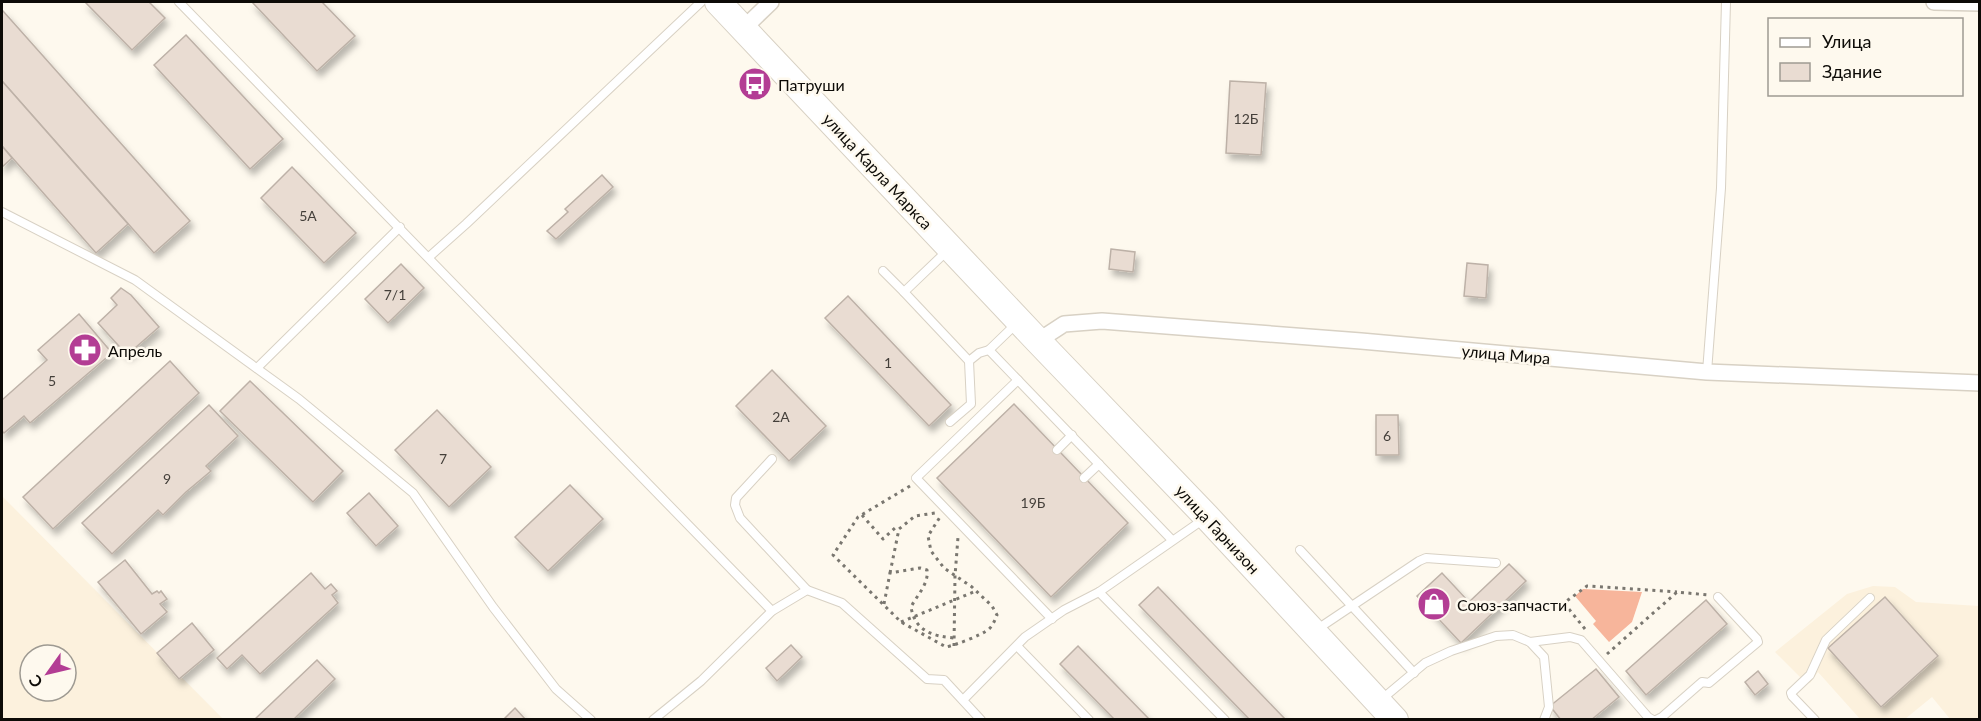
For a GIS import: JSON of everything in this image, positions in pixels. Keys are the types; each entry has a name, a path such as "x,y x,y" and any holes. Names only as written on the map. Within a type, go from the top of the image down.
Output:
{"main road":[{"name":"улица Карла Маркса","path":"718,2 1038,341"},
{"name":"улица Гарнизон","path":"1038,341 1207,517 1387,711"}],"street":[{"path":"743,29 771,2"},
{"path":"1934,2 1980,3"},
{"name":"улица Мира","path":"1038,341 1064,324 1102,321 1361,340 1707,372 1980,383"}],"lane":[{"path":"179,2 772,611"},
{"path":"429,257 466,225 700,2"},
{"path":"1707,372 1721,188 1726,2"},
{"path":"2,212 135,280 299,399 413,493 493,607 556,689 591,720"},
{"path":"257,368 400,227"},
{"path":"904,292 950,248"},
{"path":"883,271 969,361 971,404 950,422"},
{"path":"969,361 979,353 989,350 1019,322"},
{"path":"989,350 1172,540"},
{"path":"1018,380 916,478 1052,619"},
{"path":"1057,450 1072,435"},
{"path":"772,459 736,498 736,512 740,518 807,590 842,603 927,679 944,680 981,720"},
{"path":"1084,478 1099,464"},
{"path":"963,700 1025,637 1099,592 1207,517"},
{"path":"1300,550 1414,672"},
{"path":"1314,632 1411,565 1426,558 1496,563"},
{"path":"652,720 701,681 772,611 807,590"},
{"path":"1099,592 1225,720"},
{"path":"1530,642 1570,637 1581,640 1648,717 1654,720 1662,717 1702,682 1709,683 1756,645 1757,639 1718,597"},
{"path":"1815,720 1791,693 1810,675 1826,640 1870,598"},
{"path":"1387,711 1414,672 1425,663 1451,651 1496,636 1513,635 1530,642 1544,657 1549,707 1544,720"},
{"path":"1017,646 1089,720"}],"path":[{"path":"861,515 883,539 895,528 899,529 915,516 944,512 928,536 931,551 944,568 976,591 992,606 997,615 991,627 954,646 946,647 901,622 833,555 858,517 861,515 919,481"},
{"path":"954,646 955,576 960,523"},
{"path":"884,604 899,529"},
{"path":"890,573 920,568 927,570 926,584 911,607 913,618 918,626 928,633 954,638"},
{"path":"1586,630 1564,603 1583,588 1677,592 1718,597"},
{"path":"901,622 976,591"},
{"path":"1607,654 1677,592"}],"shaded area":[{"path":"2,496 223,719 2,719"},
{"path":"1873,586 1895,587 1916,602 1979,606 1979,719 1950,719 1932,697 1905,719 1860,719 1818,672 1810,683 1801,678 1775,652 1847,594"},
{"path":"1583,589 1642,592 1632,622 1609,642 1593,624 1596,621 1575,596"}],"building":[{"path":"85,2 149,2 165,18 132,50"},
{"path":"252,2 322,2 355,36 317,71"},
{"path":"3,11 190,221 154,253 2,81"},
{"path":"186,35 283,139 250,169 154,65"},
{"path":"2,81 128,224 96,253 2,146"},
{"path":"1230,81 1266,83 1261,155 1226,153"},
{"path":"2,146 12,158 2,167"},
{"path":"292,167 356,233 324,263 261,198"},
{"path":"602,175 613,187 556,239 547,231 568,212 565,209"},
{"path":"1111,249 1135,252 1133,272 1109,269"},
{"path":"1467,263 1488,265 1486,298 1464,296"},
{"path":"401,264 424,288 388,323 365,299"},
{"path":"121,288 131,295 159,327 127,355 98,323 117,305 111,298"},
{"path":"848,296 951,405 929,426 825,318"},
{"path":"79,314 112,353 30,423 24,416 4,433 2,431 2,400 47,360 38,350"},
{"path":"170,361 199,393 53,529 23,497"},
{"path":"772,370 826,426 789,461 736,406"},
{"path":"250,381 343,471 313,502 220,411"},
{"path":"1014,404 1128,523 1051,597 937,478"},
{"path":"209,405 238,436 206,466 211,471 163,515 158,510 112,554 82,523"},
{"path":"437,410 491,467 449,507 395,450"},
{"path":"1376,415 1398,415 1399,455 1376,455"},
{"path":"570,485 603,519 548,571 515,537"},
{"path":"369,493 398,526 376,546 347,513"},
{"path":"125,560 152,594 161,591 167,599 160,604 167,612 141,634 98,582"},
{"path":"1509,564 1526,581 1461,643 1417,596 1442,573 1469,602"},
{"path":"311,573 325,589 331,584 337,591 332,595 338,603 260,674 242,655 227,669 217,658"},
{"path":"1158,587 1286,720 1250,720 1139,605"},
{"path":"1885,597 1938,656 1881,707 1828,648"},
{"path":"1706,600 1727,624 1646,695 1626,671"},
{"path":"192,623 214,650 179,679 157,653"},
{"path":"791,645 802,657 777,681 766,668"},
{"path":"1078,646 1150,720 1115,720 1060,664"},
{"path":"317,660 335,679 293,720 254,720"},
{"path":"1596,669 1619,697 1591,720 1561,720 1550,706"},
{"path":"1758,671 1768,684 1755,695 1745,682"},
{"path":"515,708 526,720 503,720"}],"place":[{"name":"Патруши","path":"755,84"},
{"name":"Апрель","path":"85,350"},
{"name":"Союз-запчасти","path":"1434,604"}]}
